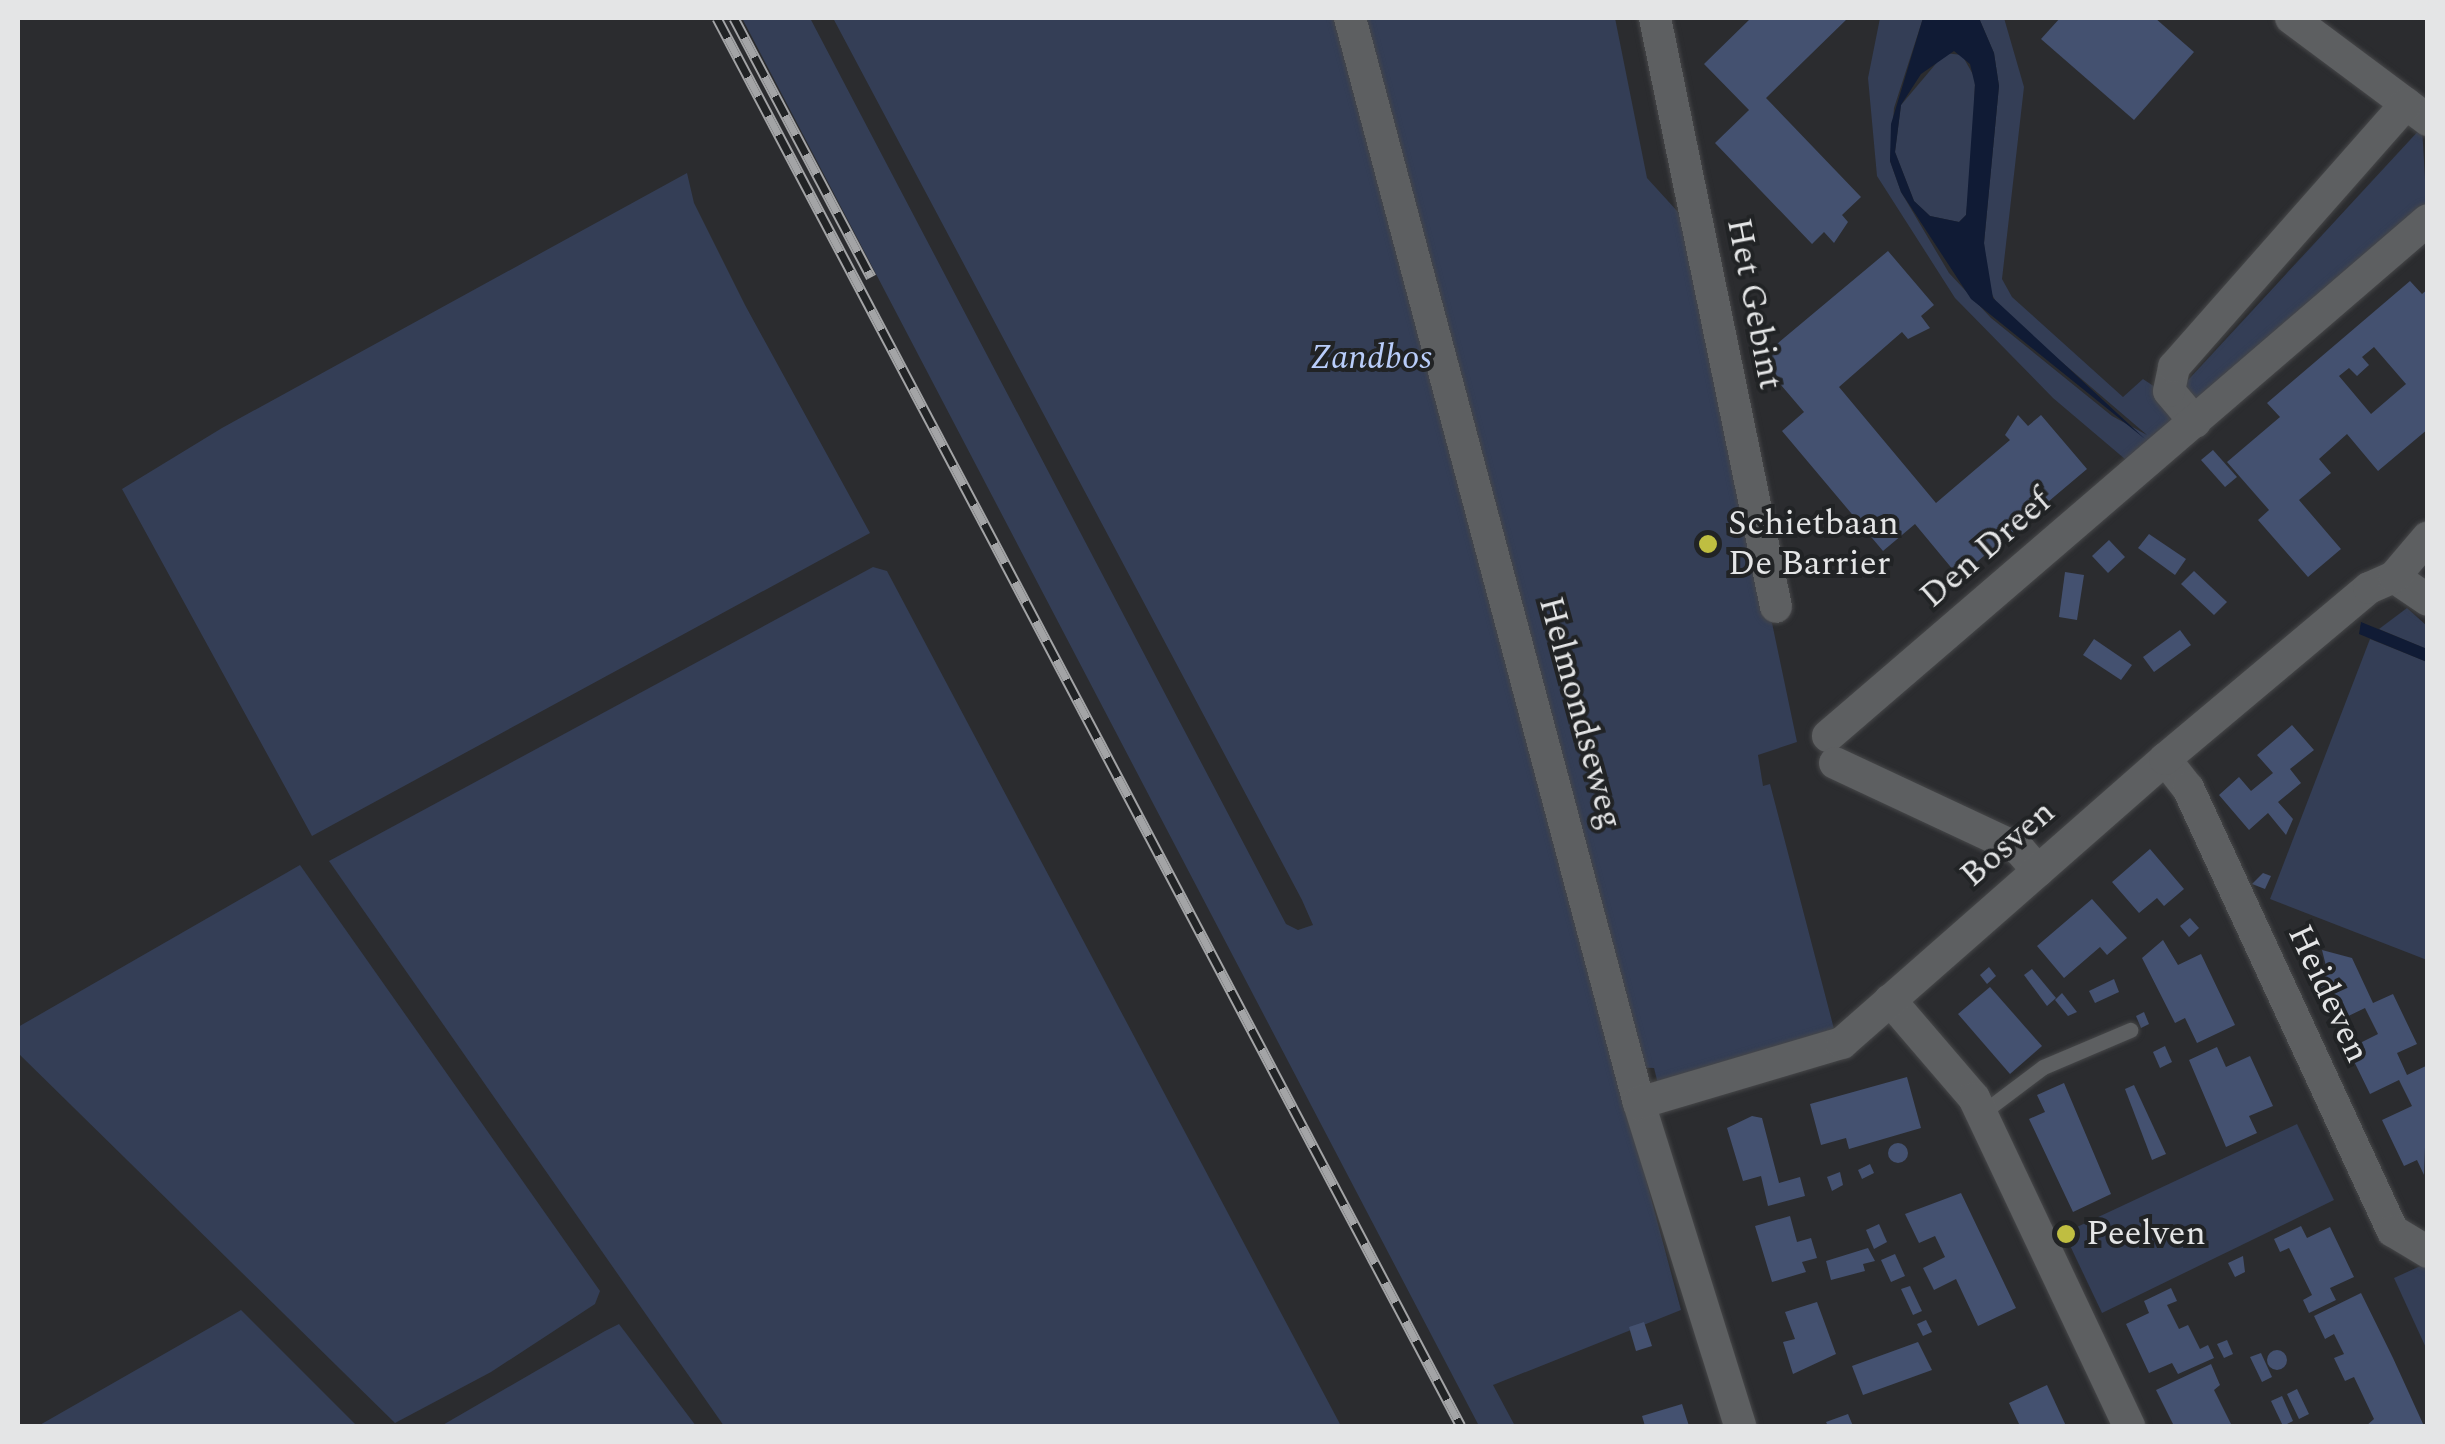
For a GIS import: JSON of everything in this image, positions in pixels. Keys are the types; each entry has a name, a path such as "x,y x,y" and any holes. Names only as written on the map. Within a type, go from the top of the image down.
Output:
{"street":[{"name":"Helmondseweg","path":"1350,18 1639,1103 1740,1426"},
{"name":"Het Gebint","path":"1654,18 1776,607"},
{"path":"2195,422 2169,391 2174,366 2417,112 2291,18"},
{"name":"Den Dreef","path":"2038,872 2019,849 1832,749 2195,422 2428,220"},
{"name":"Bosven","path":"1639,1103 1842,1043 2165,759 2369,588 2394,577 2428,537"},
{"path":"2394,577 2428,600"},
{"name":"Heideven","path":"2165,759 2188,788 2393,1231 2428,1252"},
{"path":"1890,1000 1982,1113 2129,1426"}],"lane":[{"path":"1982,1113 2043,1067 2130,1030"}],"green space":[{"name":"Zandbos","path":"742,18 810,18 1286,924 1298,930 1313,925 1302,900 833,18 1615,18 1647,178 1688,223 1797,742 1758,755 1763,786 1770,784 1834,1029 1658,1084 1654,1068 1616,1067 1681,1310 1493,1385 1515,1426 1479,1426"},
{"path":"1880,18 1923,18 1894,108 1890,161 1901,192 1949,273 1991,318 2112,416 2147,435 2000,309 1988,287 1984,243 1999,86 1994,53 1979,18 2004,18 2024,87 2002,279 2012,297 2123,397 2143,379 2161,391 2178,417 2132,465 2053,398 1955,298 1877,176 1868,78"},
{"path":"1945,53 1962,55 1975,78 1973,153 1966,215 1959,222 1930,216 1914,201 1895,152 1901,105"},
{"path":"2422,127 2427,213 2195,409 2177,392"},
{"path":"687,173 694,203 745,305 870,533 312,836 122,489 222,428"},
{"path":"873,567 887,571 1341,1426 724,1426 329,861"},
{"path":"2407,608 2427,626 2427,649 2379,629"},
{"path":"2370,639 2427,662 2427,960 2270,899"},
{"path":"300,865 600,1291 595,1304 491,1372 395,1423 18,1053 18,1027"},
{"path":"2297,1124 2334,1200 2102,1313 2064,1233"},
{"path":"2427,1263 2427,1350 2394,1278"},
{"path":"241,1310 357,1426 38,1426"},
{"path":"619,1324 696,1426 441,1426 605,1331"}],"shaded area":[{"path":"1923,18 1979,18 1994,53 1999,86 1984,243 1993,298 2145,439 1971,299 1901,192 1890,161 1891,124","holes":["1954,51 1970,64 1975,85 1966,215 1959,222 1930,216 1914,201 1895,152 1901,105 1921,74"]},
{"path":"2361,622 2427,649 2427,662 2359,634"}],"building":[{"path":"1751,18 1848,18 1766,98 1861,197 1842,215 1848,222 1834,243 1824,232 1812,244 1715,143 1749,110 1704,64"},
{"path":"2060,18 2155,18 2194,52 2134,120 2041,39"},
{"path":"1888,251 1934,305 1921,316 1930,328 1908,339 1902,332 1839,387 1936,503 2010,440 2005,435 2018,415 2028,426 2041,415 2087,469 1959,577 1915,524 1883,551 1782,431 1804,412 1759,359"},
{"path":"2410,281 2422,294 2428,289 2428,429 2378,471 2347,434 2319,459 2331,473 2299,500 2341,549 2308,577 2258,520 2269,510 2227,462 2280,417 2267,403","holes":["2374,347 2406,384 2371,414 2339,376 2349,368 2357,376 2369,365 2362,357"]},
{"path":"2213,450 2237,477 2225,487 2201,460"},
{"path":"2149,534 2186,559 2175,575 2138,548"},
{"path":"2109,540 2125,557 2108,573 2092,556"},
{"path":"2194,571 2227,602 2214,615 2181,584"},
{"path":"2065,572 2084,575 2077,620 2059,617"},
{"path":"2180,630 2191,645 2154,672 2143,657"},
{"path":"2094,639 2132,665 2121,680 2083,655"},
{"path":"2292,725 2314,750 2290,769 2301,783 2278,802 2293,819 2286,835 2268,813 2249,830 2219,795 2239,777 2251,791 2273,773 2257,755"},
{"path":"2150,849 2184,889 2164,906 2157,898 2139,913 2112,882"},
{"path":"2263,873 2271,876 2265,889 2252,884"},
{"path":"2092,899 2127,938 2107,955 2100,947 2064,978 2037,946"},
{"path":"2190,918 2199,928 2189,937 2180,926"},
{"path":"2163,940 2178,965 2201,954 2235,1025 2197,1043 2185,1018 2175,1023 2142,958"},
{"path":"2322,950 2352,958 2373,1003 2393,994 2417,1044 2397,1053 2407,1075 2428,1065 2424,1175 2417,1160 2404,1166 2382,1120 2412,1106 2399,1080 2370,1094 2348,1049 2378,1034 2365,1008 2336,1022 2314,976 2327,970"},
{"path":"1989,967 1996,976 1987,984 1980,975"},
{"path":"2032,969 2056,998 2047,1006 2024,975"},
{"path":"2114,979 2119,992 2095,1003 2089,991"},
{"path":"1990,987 2042,1046 2010,1074 1958,1014"},
{"path":"2062,993 2077,1012 2068,1016 2055,1000"},
{"path":"2144,1012 2149,1024 2141,1028 2136,1016"},
{"path":"2165,1046 2172,1062 2160,1068 2153,1052"},
{"path":"2217,1047 2226,1067 2250,1056 2273,1106 2249,1116 2257,1133 2226,1147 2189,1060"},
{"path":"1907,1077 1921,1128 1849,1149 1846,1138 1821,1145 1810,1104"},
{"path":"2064,1083 2111,1194 2073,1212 2029,1119 2045,1112 2037,1095"},
{"path":"2134,1085 2166,1154 2152,1160 2125,1089"},
{"path":"1752,1116 1762,1118 1779,1183 1800,1177 1805,1196 1768,1206 1761,1176 1743,1181 1727,1128"},
{"path":"1898,1143 1908,1153 1898,1163 1888,1153"},
{"path":"1870,1164 1874,1173 1862,1179 1858,1170"},
{"path":"1840,1172 1843,1185 1832,1191 1827,1177"},
{"path":"1961,1193 2016,1308 1978,1326 1956,1279 1934,1290 1923,1268 1945,1257 1935,1236 1919,1243 1905,1214"},
{"path":"1790,1216 1797,1242 1811,1238 1817,1258 1802,1262 1806,1272 1772,1282 1755,1226"},
{"path":"1879,1224 1887,1242 1874,1249 1866,1230"},
{"path":"2301,1226 2307,1238 2330,1227 2354,1277 2330,1288 2336,1300 2309,1313 2303,1300 2312,1295 2289,1248 2280,1252 2274,1239"},
{"path":"1868,1248 1875,1261 1863,1264 1865,1271 1831,1280 1826,1261"},
{"path":"1895,1254 1905,1276 1891,1282 1881,1260"},
{"path":"2243,1256 2245,1272 2235,1277 2228,1263"},
{"path":"1910,1286 1922,1311 1913,1315 1901,1289"},
{"path":"2171,1288 2177,1301 2167,1305 2179,1329 2188,1325 2200,1349 2208,1345 2214,1358 2178,1374 2172,1363 2149,1373 2126,1324 2149,1313 2144,1301"},
{"path":"2361,1293 2424,1426 2366,1426 2374,1419 2354,1377 2345,1381 2334,1358 2344,1354 2334,1334 2325,1339 2314,1316"},
{"path":"1817,1302 1836,1354 1793,1374 1783,1342 1795,1339 1785,1312"},
{"path":"1926,1320 1932,1332 1923,1336 1917,1324"},
{"path":"1644,1322 1652,1346 1636,1351 1629,1327"},
{"path":"2227,1340 2233,1354 2224,1358 2217,1344"},
{"path":"1918,1342 1932,1370 1863,1395 1852,1366"},
{"path":"2277,1350 2287,1360 2277,1370 2267,1360"},
{"path":"2261,1353 2272,1377 2262,1382 2250,1357"},
{"path":"2211,1364 2220,1385 2214,1390 2232,1426 2174,1426 2156,1390"},
{"path":"2047,1385 2066,1426 2020,1426 2009,1403"},
{"path":"2297,1389 2309,1414 2299,1419 2287,1394"},
{"path":"2282,1396 2293,1421 2283,1426 2271,1401"},
{"path":"1682,1404 1689,1426 1645,1426 1642,1416"},
{"path":"1848,1414 1853,1426 1828,1426 1826,1422"}],"railway":[{"path":"717,18 1461,1426"},
{"path":"734,18 871,277"}],"place":[{"name":"Schietbaan De Barrier","path":"1708,544"},
{"name":"Peelven","path":"2066,1234"}]}
